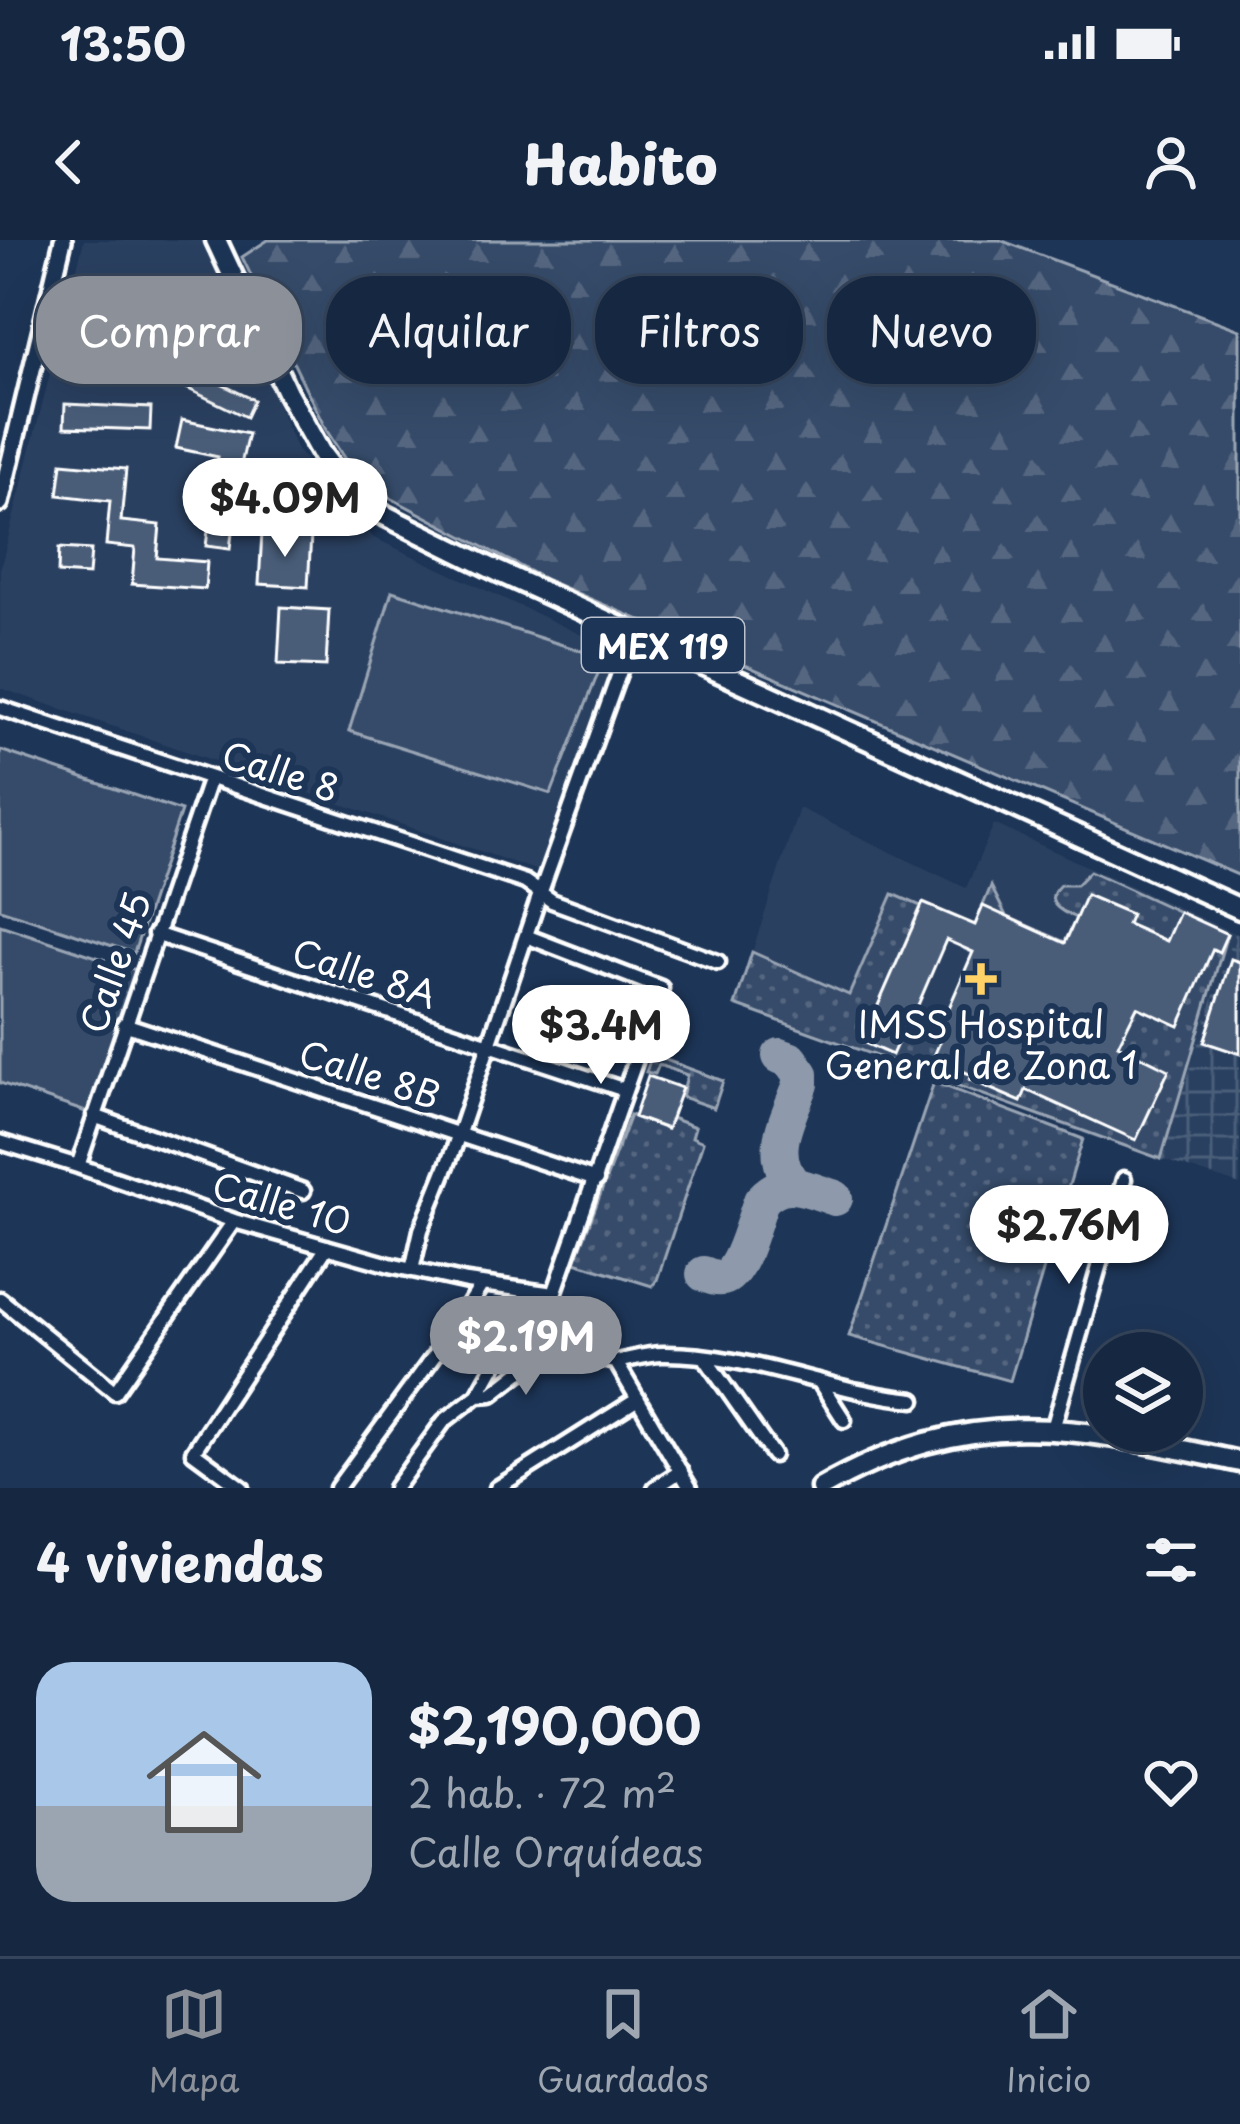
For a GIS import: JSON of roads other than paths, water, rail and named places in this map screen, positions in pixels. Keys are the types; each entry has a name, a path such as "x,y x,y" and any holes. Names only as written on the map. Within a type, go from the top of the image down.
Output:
{"main road":[{"name":"MEX 119","path":"215,240 322,455 355,494 384,515 1240,909"},
{"path":"821,1488 874,1461 937,1439 994,1429 1053,1429 1127,1438 1240,1462"}],"street":[{"path":"0,503 63,240"},
{"path":"412,1270 421,1229 634,632"},
{"name":"Calle 8","path":"0,708 525,882 552,901 718,962"},
{"name":"Calle 45","path":"78,1166 210,778"},
{"name":"Calle 8A","path":"155,934 626,1090"},
{"path":"526,936 661,988 554,1294 550,1326 561,1348 616,1362 657,1354 705,1358 914,1400"},
{"name":"Calle 8B","path":"124,1024 596,1180"},
{"path":"94,1116 303,1191"},
{"name":"Calle 10","path":"0,1142 326,1247 482,1285 554,1294"},
{"path":"1053,1429 1124,1179"},
{"path":"0,1299 115,1392 234,1221"},
{"path":"242,1488 193,1452 326,1247"},
{"path":"337,1488 482,1285"},
{"path":"395,1488 437,1429 478,1395 522,1315 528,1291"},
{"path":"508,1344 526,1369"},
{"path":"478,1395 492,1394 561,1348"},
{"path":"705,1358 773,1455"},
{"path":"616,1362 690,1488"},
{"path":"819,1381 844,1420"},
{"path":"497,1488 638,1399"},
{"path":"655,1488 681,1472"}],"place":[{"name":"IMSS Hospital General de Zona 1","path":"981,979"}]}
